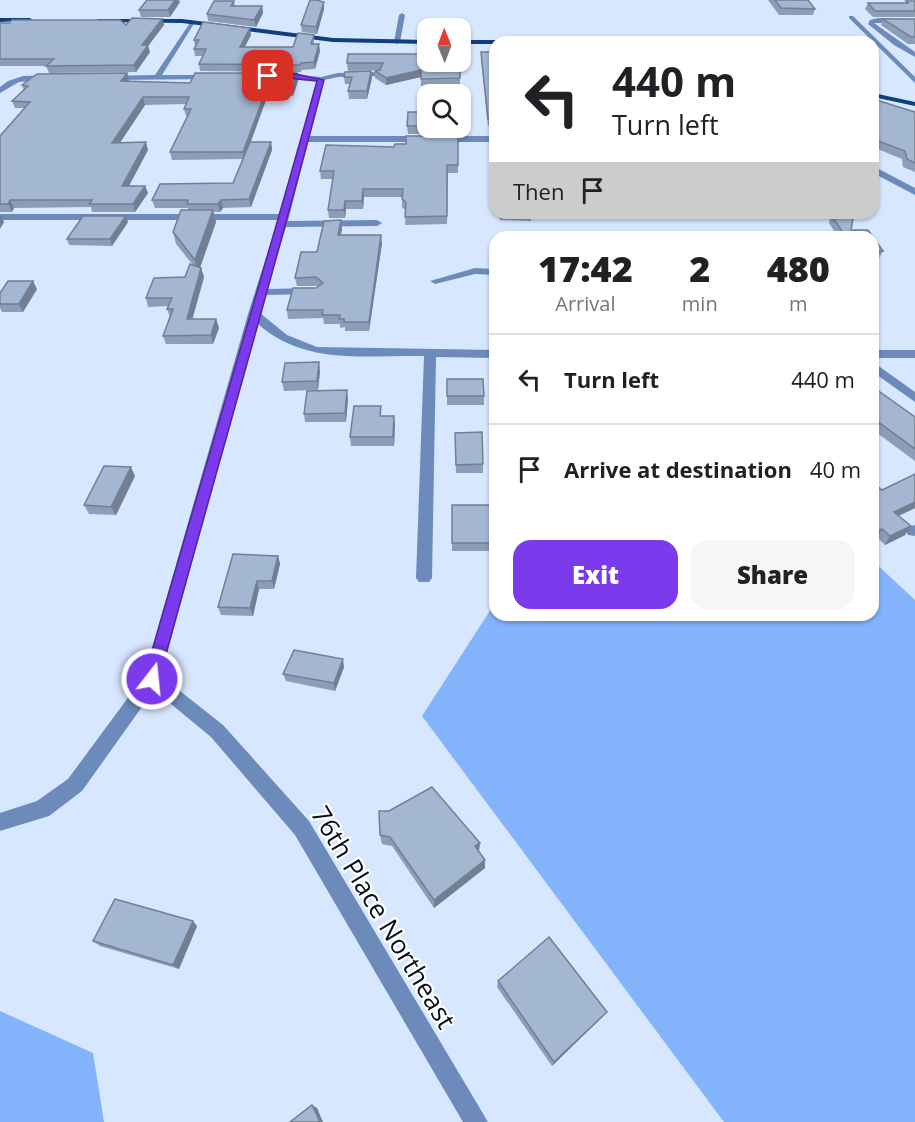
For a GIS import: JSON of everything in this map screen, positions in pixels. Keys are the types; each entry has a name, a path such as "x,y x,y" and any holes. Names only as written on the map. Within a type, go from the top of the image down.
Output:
{"main road":[{"path":"0,20 35,20"},
{"path":"92,20 192,22 298,37 417,42"},
{"path":"471,42 489,42"},
{"path":"879,96 915,104"}],"street":[{"path":"397,42 402,15"},
{"path":"851,17 870,36"},
{"path":"915,21 872,21 871,24 876,30 915,55"},
{"path":"157,78 192,22"},
{"path":"879,45 915,81"},
{"path":"11,72 32,72 39,77"},
{"path":"268,76 291,75 321,80 338,75 379,74"},
{"path":"103,78 224,76"},
{"path":"0,91 8,82 39,77 59,78"},
{"path":"0,822 42,809 75,785 152,679 321,80"},
{"path":"304,139 489,139"},
{"path":"879,173 915,192"},
{"path":"0,216 377,223"},
{"path":"435,281 475,271 489,272"},
{"path":"261,292 317,291"},
{"path":"254,314 278,337 306,349 347,352 489,354"},
{"path":"424,578 430,353"},
{"path":"879,354 915,354"},
{"path":"879,371 915,398"},
{"name":"76th Place Northeast","path":"152,679 217,731 302,828 476,1122"}],"shaded area":[{"path":"879,567 915,600 915,1122 724,1122 422,716 489,612 489,621 879,621"},
{"path":"0,1011 93,1053 104,1122 0,1122"}],"building":[{"path":"147,0 175,0 168,10 139,10"},
{"path":"310,0 324,2 316,27 301,25"},
{"path":"775,0 808,0 815,9 781,8"},
{"path":"214,1 234,1 231,6 262,6 254,20 207,14"},
{"path":"906,1 915,1 915,11 875,11 868,3 908,3"},
{"path":"132,18 162,19 142,45 148,45 134,65 46,66 54,59 0,59 0,23 9,23 12,20 120,20 126,25"},
{"path":"883,19 915,19 915,37 911,37"},
{"path":"203,22 250,28 240,47 293,47 298,33 314,35 311,44 319,44 314,62 300,65 199,64 206,49 194,49 199,40 194,40"},
{"path":"481,52 489,52 488,119"},
{"path":"348,54 417,54 417,71 386,78 375,71 380,70 383,63 347,63"},
{"path":"371,71 367,91 348,91 352,77 344,77 345,72"},
{"path":"421,72 460,72 460,78 421,79"},
{"path":"127,73 121,81 190,83 195,73 297,73 292,89 288,89 287,93 265,93 243,152 170,152 191,109 184,109 189,97 143,97 112,143 146,142 122,186 145,186 133,204 89,204 92,200 10,200 8,204 0,204 0,136 30,102 12,101 28,86 22,85 37,74"},
{"path":"879,101 915,112 915,163 907,159 905,151 879,141"},
{"path":"408,112 417,112 417,126 407,126"},
{"path":"406,136 458,138 458,165 447,165 447,216 405,217 406,202 402,199 403,189 363,189 362,201 345,201 344,210 328,210 334,171 320,171 326,145 394,147 395,144 406,144"},
{"path":"250,142 271,142 249,199 221,200 218,204 187,204 188,200 152,200 160,184 233,183"},
{"path":"181,210 213,210 195,260 173,232"},
{"path":"83,216 126,216 110,239 67,239"},
{"path":"834,219 853,219 851,230 869,231 842,231"},
{"path":"341,220 338,235 381,235 369,322 344,322 344,319 339,319 340,315 322,315 323,310 287,310 293,288 316,288 323,283 316,277 295,278 301,252 317,252 324,221"},
{"path":"190,264 201,268 187,319 216,319 211,335 163,336 173,309 167,309 172,298 146,298 154,278 185,277"},
{"path":"8,281 33,281 19,304 0,304 0,293"},
{"path":"319,362 317,381 282,382 285,363"},
{"path":"447,379 483,379 484,396 447,396"},
{"path":"347,390 345,413 304,414 307,391"},
{"path":"879,391 915,417 915,449 879,422"},
{"path":"354,406 381,406 380,416 394,416 393,437 350,437"},
{"path":"482,432 483,464 456,465 455,433"},
{"path":"104,466 131,467 111,507 84,505"},
{"path":"915,474 915,502 894,512 911,526 890,536 882,529 879,529 879,488 882,490"},
{"path":"452,505 489,505 489,543 452,543"},
{"path":"233,554 278,556 272,581 257,581 250,608 218,607"},
{"path":"294,650 343,659 334,683 283,674"},
{"path":"432,787 480,843 475,846 485,860 434,900 390,837 380,835 379,811 389,811"},
{"path":"115,899 193,921 173,965 93,941"},
{"path":"549,937 607,1012 554,1062 498,981"},
{"path":"312,1105 320,1122 290,1122"}],"route":[{"path":"152,679 321,80 305,76 268,76"}]}
